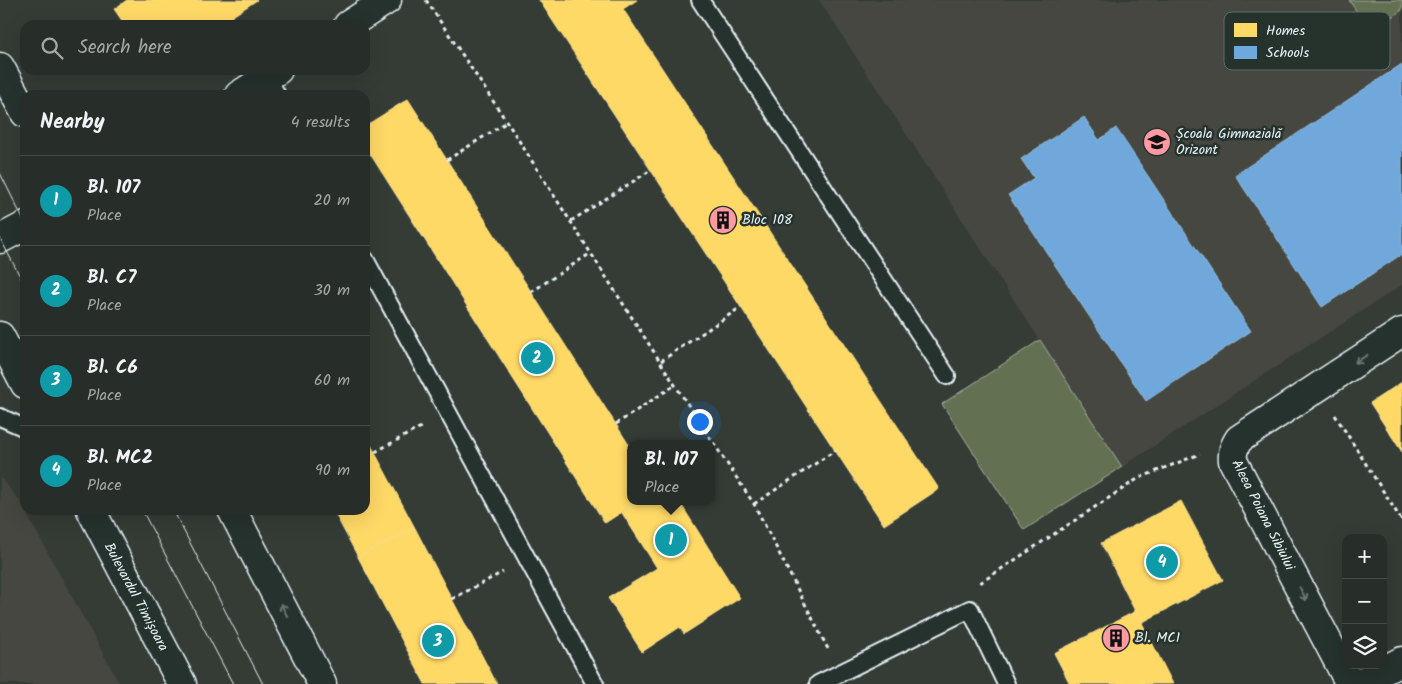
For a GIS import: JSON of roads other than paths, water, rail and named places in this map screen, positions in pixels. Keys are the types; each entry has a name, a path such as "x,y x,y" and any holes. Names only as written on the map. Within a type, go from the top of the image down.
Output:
{"street":[{"path":"356,20 387,0"},
{"path":"0,67 20,104"},
{"path":"251,90 274,81"},
{"path":"0,239 20,229"},
{"name":"Aleea Poiana Sibiului","path":"1350,684 1233,461 1234,446 1239,439 1402,332"},
{"path":"0,336 20,374"},
{"name":"Bulevardul Timișoara","path":"94,515 182,684"},
{"path":"235,515 322,684"},
{"path":"1358,684 1402,661"}],"lane":[{"path":"700,0 947,376"},
{"path":"370,268 595,684"},
{"path":"0,417 20,426"},
{"path":"818,684 970,610 1006,684"}],"tram line":[{"path":"0,173 20,213"},
{"path":"0,238 20,276"},
{"path":"145,515 233,684"},
{"path":"176,515 263,684"}],"place":[{"name":"Școala Gimnazială Orizont","path":"1157,142"},
{"name":"Bloc 108","path":"723,220"},
{"name":"Bl. C7","path":"537,358"},
{"name":"Bl. 107","path":"671,540"},
{"name":"Bl. MC2","path":"1162,562"},
{"name":"Bl. MC1","path":"1116,638"},
{"name":"Bl. C6","path":"438,641"}]}
